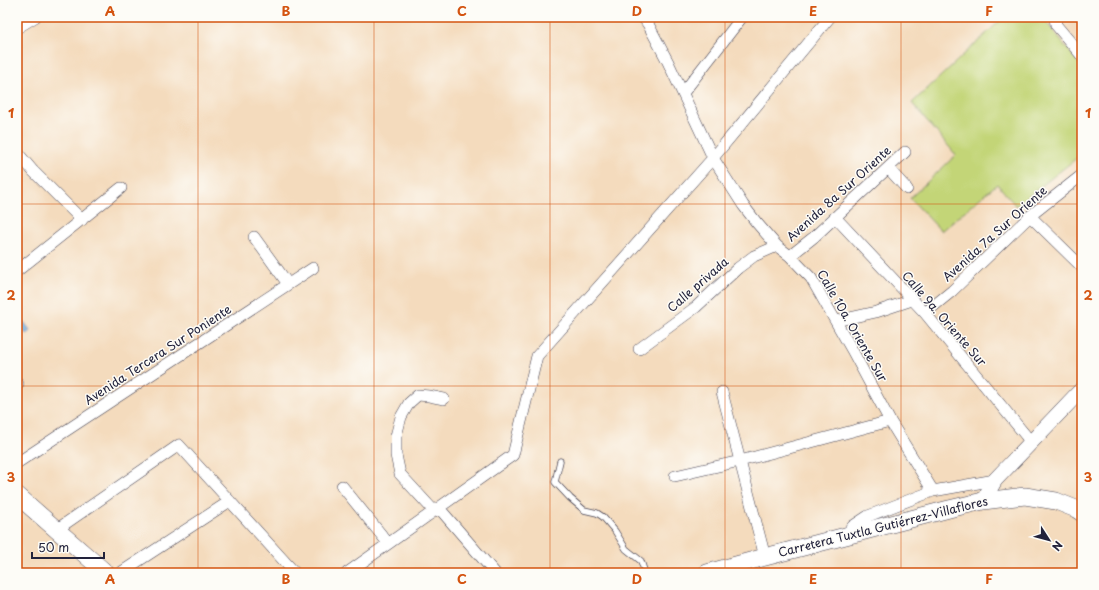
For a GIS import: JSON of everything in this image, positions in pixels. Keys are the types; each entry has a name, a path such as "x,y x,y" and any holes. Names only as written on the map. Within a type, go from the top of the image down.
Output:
{"main road":[{"path":"17,496 106,573"},
{"name":"Carretera Tuxtla Gutiérrez-Villaflores","path":"707,573 983,501 1025,496 1056,501 1082,513"}],"street":[{"path":"17,28 36,17"},
{"name":"Calle 10a. Oriente Sur","path":"643,17 668,62 713,158 743,205 756,222 777,246 790,256 811,278 890,420 933,491"},
{"path":"683,93 742,17"},
{"path":"347,573 513,455 537,356 713,158 830,17"},
{"path":"1055,17 1056,25 1082,56"},
{"path":"17,152 33,171 82,220"},
{"name":"Avenida 8a Sur Oriente","path":"790,256 814,237 905,152"},
{"path":"888,168 907,189"},
{"name":"Avenida 7a Sur Oriente","path":"925,313 952,291 1030,216 1082,175"},
{"path":"17,272 122,188"},
{"path":"1030,216 1082,267"},
{"name":"Calle 9a. Oriente Sur","path":"835,217 925,313 1031,442"},
{"path":"254,237 288,284"},
{"name":"Calle privada","path":"640,349 696,307 738,268 754,256 777,246"},
{"name":"Avenida Tercera Sur Poniente","path":"17,463 313,268"},
{"path":"836,321 876,312 912,300"},
{"path":"983,501 994,480 1082,389"},
{"path":"722,392 765,557"},
{"path":"444,399 418,395 409,403 401,417 396,436 396,455 400,474 436,509 494,573"},
{"path":"675,476 740,462 890,420"},
{"path":"56,530 179,445 295,573"},
{"path":"844,537 853,526 868,516 933,491 994,480"},
{"path":"342,486 388,543"},
{"path":"120,573 230,501"}],"lane":[{"path":"560,461 555,482 584,510 597,513 603,517 615,531 626,549 641,562 646,573"}],"green space":[{"path":"1004,17 1042,17 1082,67 1082,154 1016,206 997,184 941,231 910,198 956,155 912,103"}],"water":[{"path":"21,322 24,322 30,330 29,333 26,334 20,327"}]}
